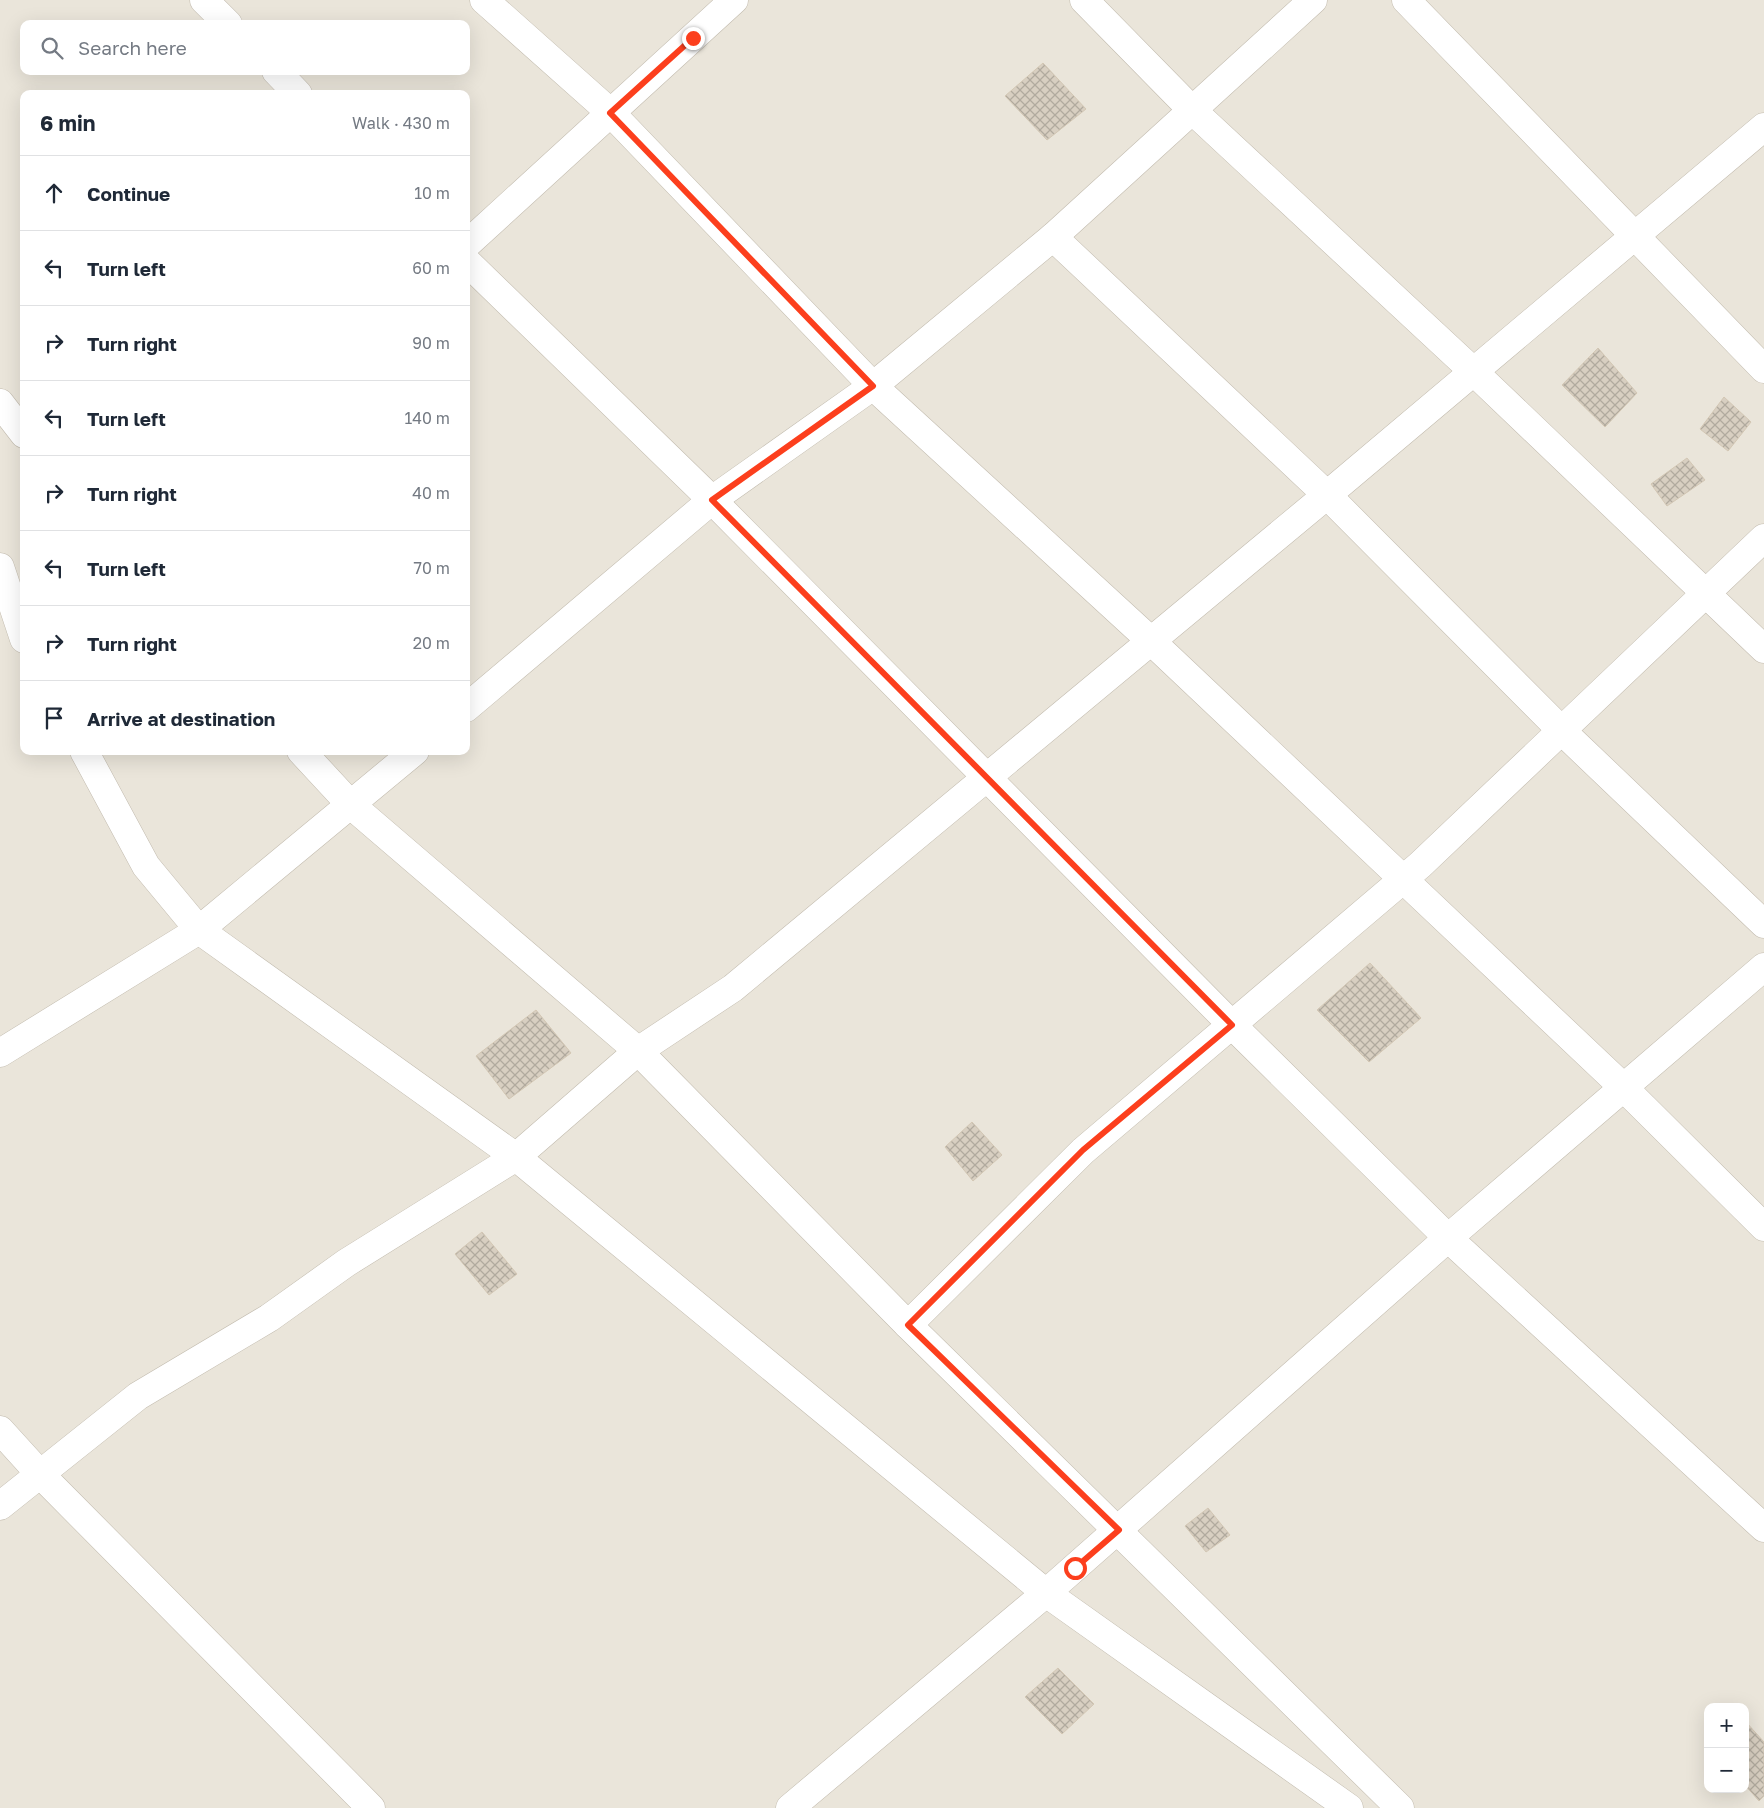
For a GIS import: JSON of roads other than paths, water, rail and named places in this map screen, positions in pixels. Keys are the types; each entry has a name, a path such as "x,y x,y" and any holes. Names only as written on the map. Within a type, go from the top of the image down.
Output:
{"street":[{"path":"204,0 224,20"},
{"path":"484,0 610,113 873,386 1150,640 1623,1088 1764,1226"},
{"path":"470,241 734,0"},
{"path":"1084,0 1192,110 1473,371 1764,649"},
{"path":"470,705 712,500 873,386 1053,237 1312,0"},
{"path":"1406,0 1764,368"},
{"path":"280,75 294,90"},
{"path":"0,1506 138,1396 269,1318 346,1263 516,1157 638,1051 733,988 1150,640 1327,496 1764,127"},
{"path":"1053,237 1327,496 1562,731 1764,924"},
{"path":"470,265 712,500 1232,1025 1448,1238 1764,1528"},
{"path":"0,404 20,429"},
{"path":"908,1325 1083,1150 1403,879 1562,731 1764,538"},
{"path":"0,567 17,637"},
{"path":"86,755 146,866 199,930 516,1157 1046,1593 1349,1808"},
{"path":"305,755 351,805 638,1051 908,1325 1119,1530 1400,1808"},
{"path":"0,1053 199,930 410,755"},
{"path":"790,1808 1119,1530 1448,1238 1764,967"},
{"path":"0,1430 40,1474 371,1808"}]}
